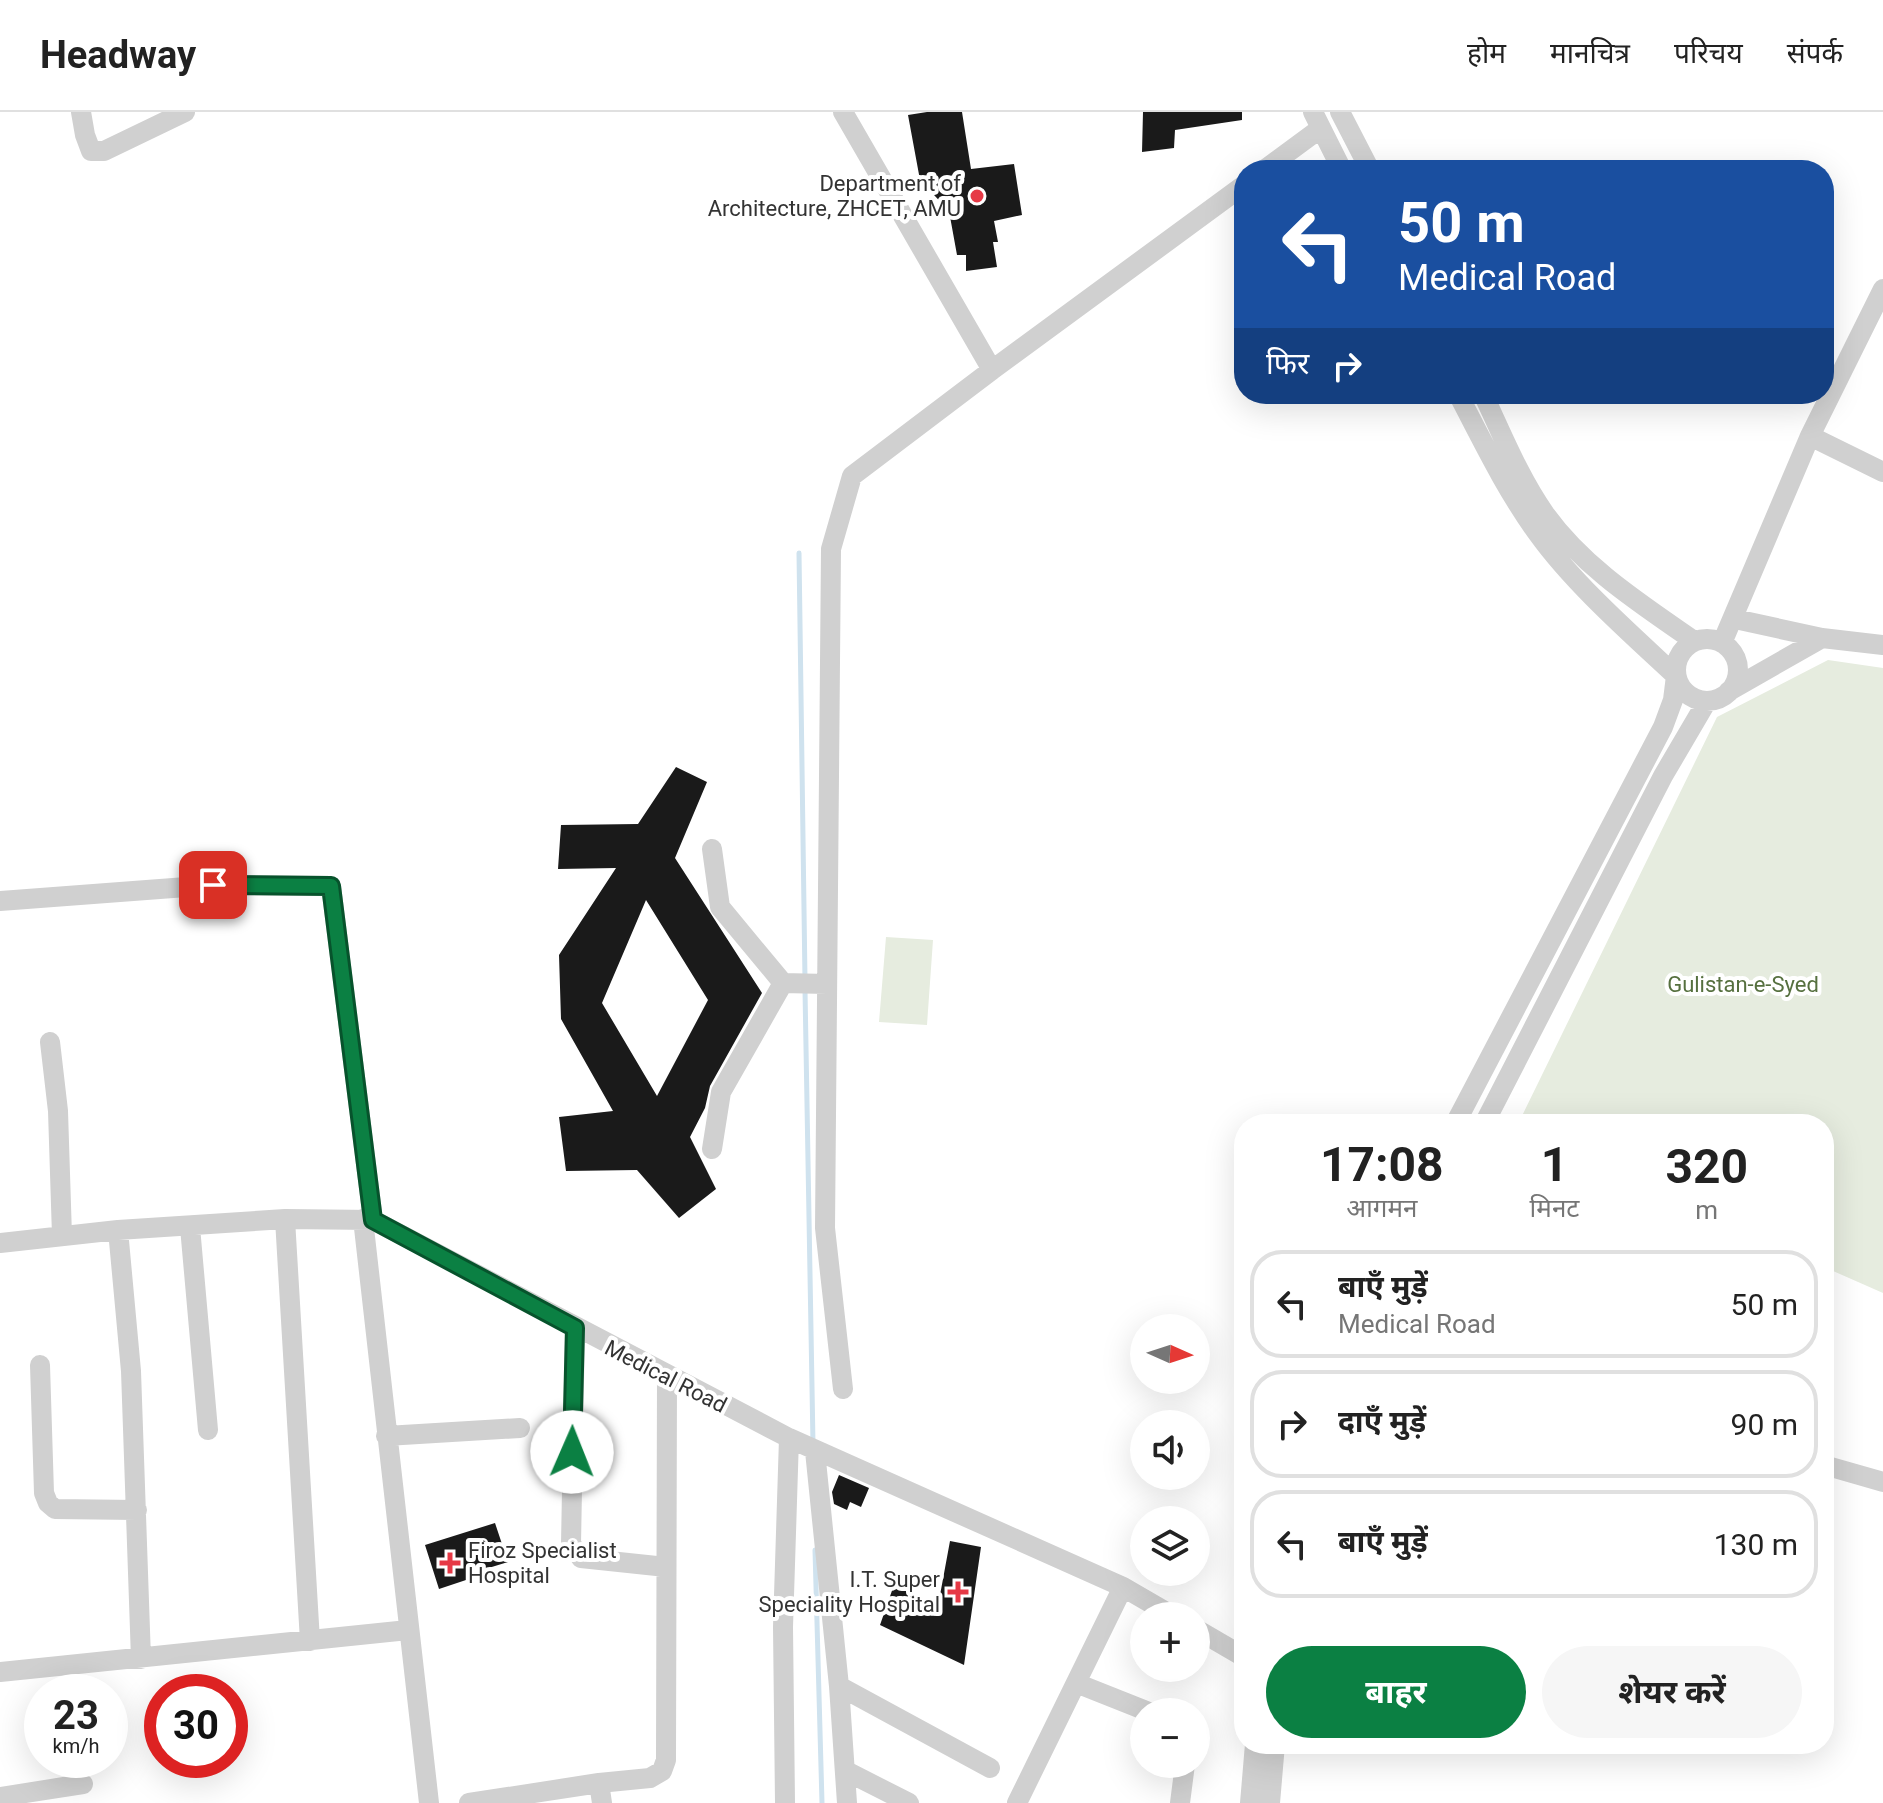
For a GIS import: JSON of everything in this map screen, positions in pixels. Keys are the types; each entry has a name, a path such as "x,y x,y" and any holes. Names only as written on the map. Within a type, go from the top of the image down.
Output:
{"street":[{"path":"81,112 91,151 104,151 185,112"},
{"path":"843,112 992,370"},
{"path":"1340,112 1365,160"},
{"path":"1275,160 1317,120 1337,160"},
{"path":"843,1389 825,1228 831,549 852,476 1234,192"},
{"path":"1834,389 1881,298"},
{"path":"1463,404 1509,492 1560,563 1676,676 1686,693 1707,701"},
{"path":"1488,404 1523,478 1546,516 1609,581 1694,641"},
{"path":"1722,643 1826,404"},
{"path":"1810,436 1883,472"},
{"path":"1735,619 1822,638 1883,645"},
{"path":"1489,1114 1615,868 1707,701 1822,638"},
{"path":"1460,1114 1663,727 1673,700 1677,662 1682,652 1694,641 1705,639 1722,643 1730,649 1737,667 1734,685 1729,691"},
{"path":"712,849 720,907 783,983 827,984"},
{"path":"1596,857 1615,868"},
{"path":"0,901 213,885 331,886 368,1220 386,1436 429,1803"},
{"path":"712,1149 721,1092 783,983"},
{"path":"50,1042 58,1111 62,1236"},
{"path":"285,1219 310,1641"},
{"name":"Medical Road","path":"0,1243 118,1230 285,1219 368,1220 815,1451 1123,1587 1149,1602"},
{"path":"190,1227 208,1430"},
{"path":"118,1230 131,1371 141,1659"},
{"path":"575,1328 571,1544 581,1558 666,1567"},
{"path":"40,1365 44,1493 48,1503 55,1509 137,1510"},
{"path":"469,1803 600,1793 650,1778 662,1771 666,1760 667,1377"},
{"path":"386,1436 520,1428"},
{"path":"785,1803 783,1627 789,1438"},
{"path":"815,1451 839,1686 847,1803"},
{"path":"1834,1468 1883,1482"},
{"path":"1017,1803 1123,1587"},
{"path":"0,1672 408,1630"},
{"path":"1210,1637 1234,1651"},
{"path":"1076,1683 1130,1704"},
{"path":"839,1686 990,1768"},
{"path":"1250,1803 1254,1754"},
{"path":"1270,1803 1274,1754"},
{"path":"846,1771 909,1803"},
{"path":"1180,1803 1183,1778"},
{"path":"0,1797 83,1784"}],"green space":[{"name":"Gulistan-e-Syed","path":"1828,660 1883,668 1883,1293 1834,1271 1834,1114 1523,1114 1717,717"},
{"path":"886,937 933,940 927,1025 879,1022"}],"building":[{"name":"Department of Architecture, ZHCET, AMU","path":"962,112 971,169 1014,164 1022,215 994,221 998,242 993,242 997,267 966,271 966,255 957,255 949,211 920,180 908,115"},
{"path":"1143,112 1242,112 1242,120 1175,130 1174,148 1142,152"},
{"path":"676,767 707,782 675,858 762,993 710,1086 705,1108 690,1137 716,1189 679,1218 637,1170 566,1171 559,1117 613,1111 561,1019 559,955 616,868 558,869 561,825 638,824","holes":["646,900 708,1000 657,1096 602,1003"]},
{"path":"839,1475 869,1488 861,1507 850,1502 847,1510 834,1504 832,1492"},
{"path":"495,1523 508,1562 482,1570 484,1574 439,1589 425,1545"},
{"path":"950,1541 981,1547 964,1665 880,1625 895,1582 938,1606"}],"waterway":[{"path":"799,553 805,980"},
{"path":"805,990 813,1444"},
{"path":"815,1550 822,1803"}],"place":[{"name":"Department of Architecture, ZHCET, AMU","path":"977,196"},
{"name":"Firoz Specialist Hospital","path":"450,1563"},
{"name":"I.T. Super Speciality Hospital","path":"958,1592"}],"route":[{"path":"213,885 331,886 373,1220 575,1328 572,1452"}]}
